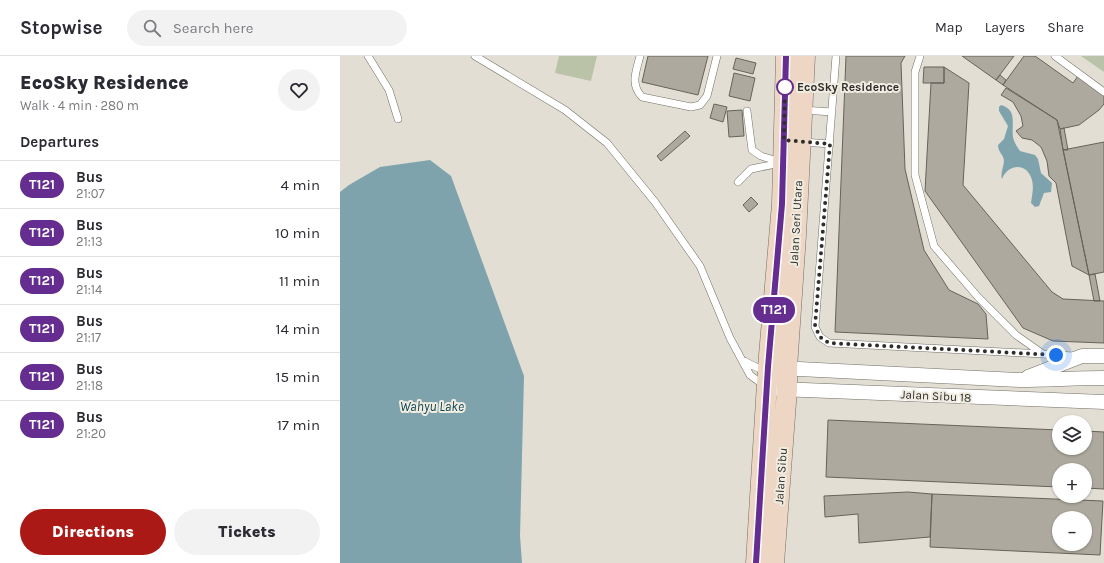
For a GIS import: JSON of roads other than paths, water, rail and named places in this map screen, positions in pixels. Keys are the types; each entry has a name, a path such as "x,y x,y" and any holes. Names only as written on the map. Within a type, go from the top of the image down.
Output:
{"street":[{"name":"Jalan Seri Utara","path":"768,388 778,368 792,141 793,109 786,56"},
{"name":"Jalan Seri Utara","path":"793,109 805,56"},
{"name":"Jalan Seri Utara","path":"787,389 778,368 780,242 783,162 792,141"},
{"path":"1020,380 1082,356 1104,356"},
{"name":"Jalan Sibu 18","path":"778,368 1020,380 1104,378"},
{"name":"Jalan Sibu 18","path":"768,388 1104,402"},
{"name":"Jalan Sibu","path":"756,563 768,388"},
{"name":"Jalan Sibu","path":"774,563 787,389"}],"lane":[{"path":"368,56 389,90 398,119"},
{"path":"475,56 565,110 607,143 655,202 700,266 730,338 750,375 768,388"},
{"path":"640,56 634,79 638,92 642,97 691,107 700,105 707,96 717,56"},
{"path":"836,56 815,326 820,337 829,343 1082,356"},
{"path":"920,56 915,72 915,175 934,246 983,303 1016,335 1043,354"},
{"path":"1055,56 1104,92"},
{"path":"793,109 832,112"},
{"path":"747,111 752,150 761,156 783,162"},
{"path":"792,141 830,144"},
{"path":"738,182 751,169 783,162"},
{"path":"742,360 758,368 778,368"}],"water":[{"path":"1001,105 1010,110 1012,114 1013,137 1018,148 1020,151 1035,155 1038,159 1041,173 1052,183 1051,192 1044,193 1039,206 1035,207 1031,203 1033,183 1030,174 1026,170 1017,167 1013,168 1005,174 1002,179 1001,174 1004,160 998,145 1004,139 1008,126 999,111 999,107"},
{"name":"Wahyu Lake","path":"430,160 451,176 524,376 520,536 522,563 340,563 340,192 380,167"}],"place":[{"name":"EcoSky Residence","path":"785,87"}]}
